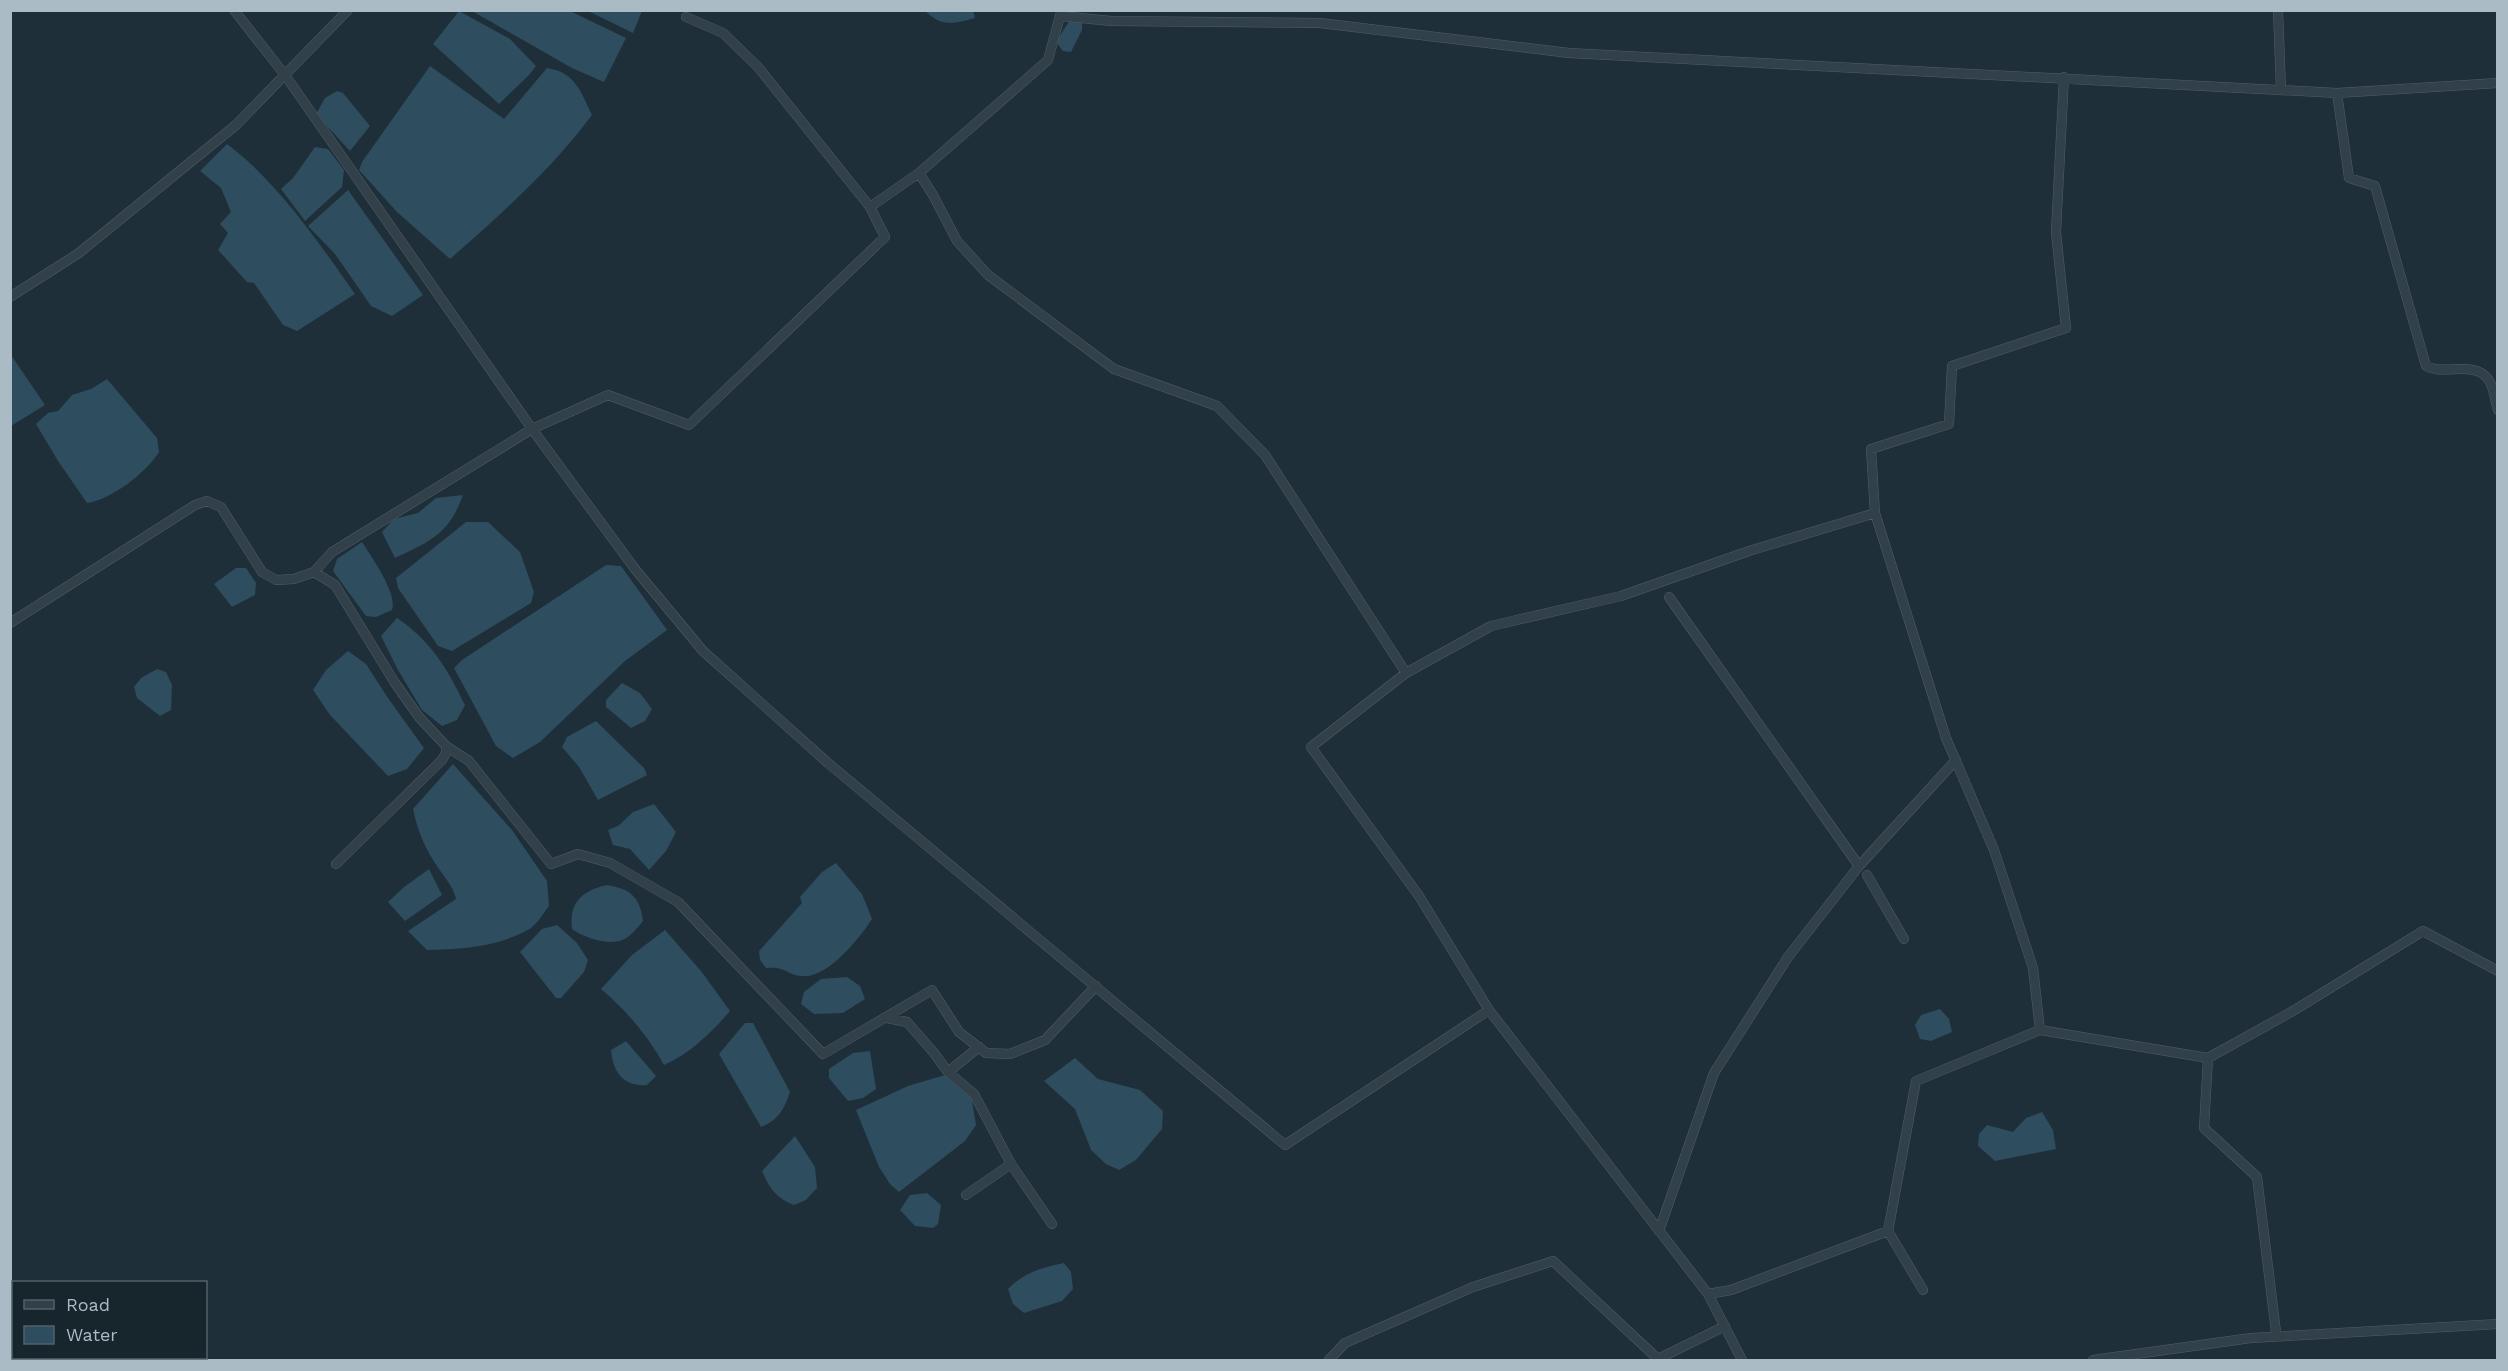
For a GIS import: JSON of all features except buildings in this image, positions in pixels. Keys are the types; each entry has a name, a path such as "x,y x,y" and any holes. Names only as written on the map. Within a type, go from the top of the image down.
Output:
{"street":[{"path":"234,10 285,75 532,429 635,569 704,651 828,763 1285,1145 1489,1010"},
{"path":"10,297 79,253 236,125 348,10"},
{"path":"2278,10 2282,90"},
{"path":"870,207 919,173 1048,60 1061,13 1111,21 1320,23 1569,53 2337,93 2498,83"},
{"path":"10,623 195,505 207,501 221,507 262,572 276,580 294,579 314,572 332,552 532,429 608,395 689,425 885,237 870,207 758,67 723,33 686,17"},
{"path":"2040,1030 2033,968 1994,850 1946,738 1875,513 1871,449 1949,424 1952,366 2066,328 2056,232 2064,77"},
{"path":"2337,93 2349,178 2374,186 2426,366 2435,371 2474,369 2488,379 2498,411"},
{"path":"919,173 957,241 988,275 1114,369 1216,406 1265,455 1406,673"},
{"path":"1742,1360 1708,1294 1489,1010 1419,896 1311,747 1406,673 1491,626 1621,596 1749,551 1875,513"},
{"path":"314,572 335,585 395,683 419,717 446,746 469,762 551,864 578,854 610,863 678,902 823,1054 932,990 958,1032 987,1053 1010,1054 1045,1040 1096,986"},
{"path":"1669,597 1859,866"},
{"path":"336,864 442,760 446,753 446,746"},
{"path":"1659,1231 1713,1073 1788,957 1859,866 1956,760"},
{"path":"1867,875 1904,939"},
{"path":"1923,1290 1888,1231 1916,1081 2040,1030 2208,1058 2293,1011 2423,931 2498,971"},
{"path":"887,1018 907,1022 948,1072 974,1094 1011,1164 1052,1224"},
{"path":"948,1072 979,1047"},
{"path":"2208,1058 2204,1128 2257,1177 2276,1332"},
{"path":"966,1195 1011,1164"},
{"path":"1708,1294 1731,1290 1888,1231"},
{"path":"1329,1360 1345,1343 1473,1287 1553,1261 1658,1359 1725,1326"},
{"path":"2093,1360 2251,1338 2498,1324"}],"water":[{"path":"642,10 633,33 588,11"},
{"path":"459,11 510,39 536,66 499,104 433,44"},
{"path":"472,11 570,11 626,38 604,82 572,68"},
{"path":"925,11 973,11 975,18 948,23 937,20"},
{"path":"1070,20 1082,22 1082,30 1071,52 1063,51 1056,42"},
{"path":"430,66 504,119 547,68 557,70 576,84 592,115 543,173 450,259 397,212 359,170 362,162"},
{"path":"337,91 343,93 370,126 350,151 316,114 325,98"},
{"path":"227,144 280,194 355,294 297,331 283,325 254,283 247,282 218,250 228,233 220,224 231,212 221,188 200,171"},
{"path":"315,147 328,149 344,170 342,187 305,221 281,189 293,178"},
{"path":"348,190 423,295 392,316 371,306 335,254 308,226"},
{"path":"11,355 45,405 11,426"},
{"path":"107,379 157,438 159,452 128,484 107,497 87,503 36,424 48,413 58,411 72,395 91,389"},
{"path":"463,495 452,519 445,528 429,541 395,558 382,532 394,519 418,513 436,498"},
{"path":"466,522 488,522 520,552 534,592 531,603 452,651 438,646 398,588 396,578"},
{"path":"362,542 383,575 393,603 392,610 376,617 366,616 333,571 337,559"},
{"path":"606,565 621,566 667,630 625,661 540,742 513,758 496,746 454,668 462,660"},
{"path":"236,568 246,568 256,583 255,595 232,607 214,584"},
{"path":"397,618 429,646 452,679 465,705 457,720 442,726 422,710 398,670 381,636"},
{"path":"348,651 366,664 424,748 407,769 388,776 330,715 313,690 326,670"},
{"path":"157,669 166,672 172,685 171,710 160,716 137,698 134,687 141,678"},
{"path":"622,683 640,693 652,709 645,721 631,728 606,707 606,700"},
{"path":"596,721 644,768 647,775 598,800 579,767 562,747 567,737"},
{"path":"453,764 512,830 547,881 549,906 531,928 507,939 468,948 427,950 408,931 456,899 451,886 425,846 413,809"},
{"path":"654,804 676,832 666,851 649,870 630,849 613,845 608,830 618,826 633,812"},
{"path":"836,863 862,894 872,919 851,947 822,971 802,976 778,968 766,968 760,960 759,951 802,903 800,897 822,872"},
{"path":"429,869 442,895 405,921 388,902"},
{"path":"607,885 622,889 632,895 642,912 643,921 634,932 616,942 596,940 572,929 575,905 590,891"},
{"path":"557,925 577,943 588,960 584,972 561,998 556,998 520,952 542,929"},
{"path":"665,930 701,971 730,1011 700,1042 683,1055 664,1065 636,1024 601,989 632,955"},
{"path":"847,977 860,986 865,999 843,1013 814,1014 801,1004 804,992 821,979"},
{"path":"1940,1009 1949,1019 1952,1032 1931,1041 1920,1039 1915,1025 1921,1015"},
{"path":"745,1023 753,1023 790,1092 780,1113 761,1127 719,1054"},
{"path":"626,1041 656,1076 647,1085 632,1084 617,1072 611,1050"},
{"path":"870,1051 876,1089 863,1098 848,1101 829,1078 829,1069 853,1053"},
{"path":"1075,1058 1098,1079 1140,1090 1163,1111 1162,1129 1136,1160 1119,1170 1106,1164 1091,1150 1075,1109 1044,1081"},
{"path":"945,1075 971,1095 976,1125 965,1141 899,1192 890,1184 879,1167 856,1110 908,1086"},
{"path":"2042,1112 2053,1130 2056,1149 1995,1161 1978,1146 1979,1134 1987,1125 2013,1132 2026,1118"},
{"path":"795,1136 815,1167 817,1188 806,1200 794,1205 783,1200 774,1192 762,1171"},
{"path":"927,1193 941,1205 938,1224 933,1228 915,1226 900,1210 910,1195"},
{"path":"1064,1263 1071,1272 1073,1289 1062,1301 1024,1313 1013,1304 1008,1289 1014,1283 1048,1266"}]}
